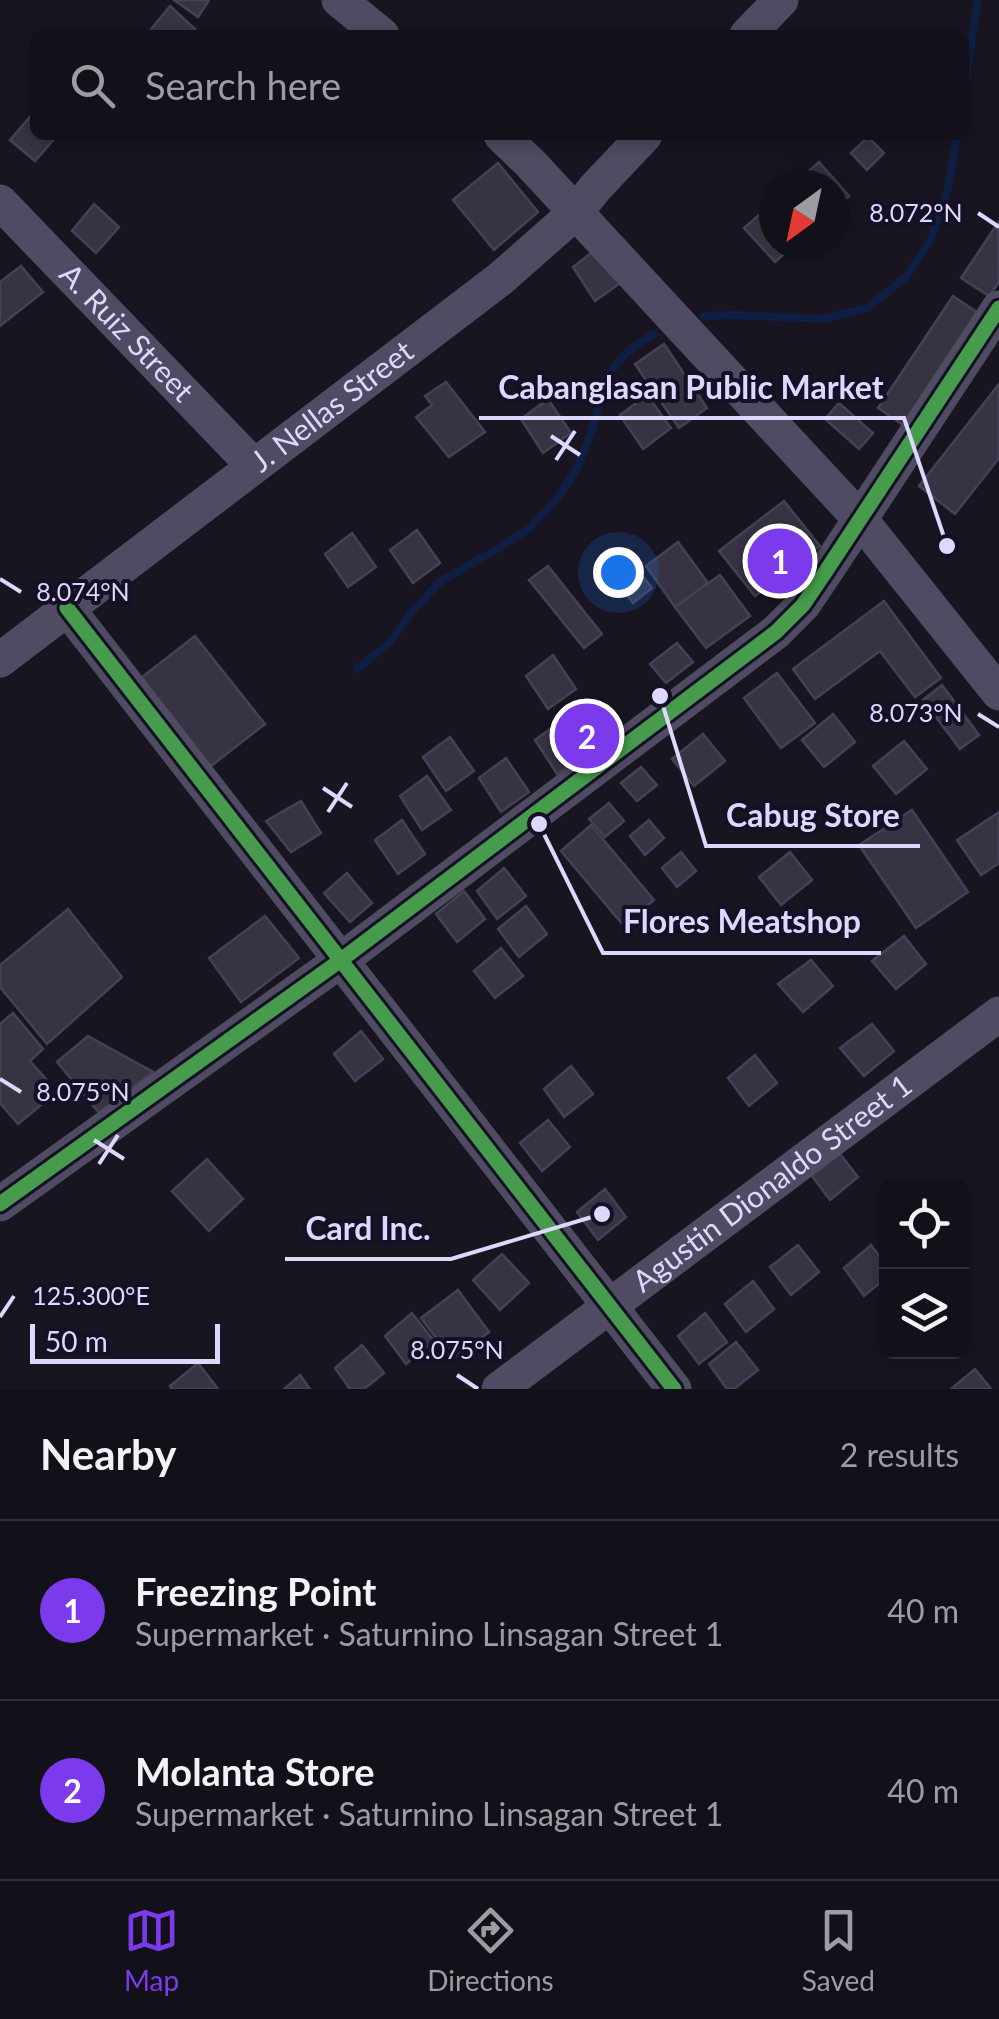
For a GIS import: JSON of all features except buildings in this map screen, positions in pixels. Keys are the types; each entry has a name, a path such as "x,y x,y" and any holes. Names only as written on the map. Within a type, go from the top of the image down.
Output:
{"street":[{"path":"339,0 376,30"},
{"path":"752,30 780,0"},
{"path":"506,140 860,519 999,693"},
{"name":"J. Nellas Street","path":"0,660 500,278 576,213 640,140"},
{"name":"A. Ruiz Street","path":"0,202 254,466"},
{"path":"0,1204 341,960 776,632 802,604 997,315"},
{"path":"67,608 674,1389"},
{"name":"Agustin Dionaldo Street 1","path":"499,1389 999,1014"}],"waterway":[{"path":"969,58 978,0"},
{"path":"704,316 824,319 867,308 906,277 930,241 948,189 956,140"},
{"path":"357,669 390,642 442,580 530,528 557,499 576,470 608,375 627,352 653,334"}],"cycle path":[{"path":"0,1204 341,960 776,632 803,605 999,308"},
{"path":"67,608 674,1389"}],"place":[{"name":"Cabanglasan Public Market","path":"947,546"},
{"name":"Freezing Point","path":"780,561"},
{"name":"Cabug Store","path":"660,696"},
{"name":"Molanta Store","path":"587,736"},
{"name":"Flores Meatshop","path":"539,824"},
{"name":"Card Inc.","path":"602,1214"}]}
